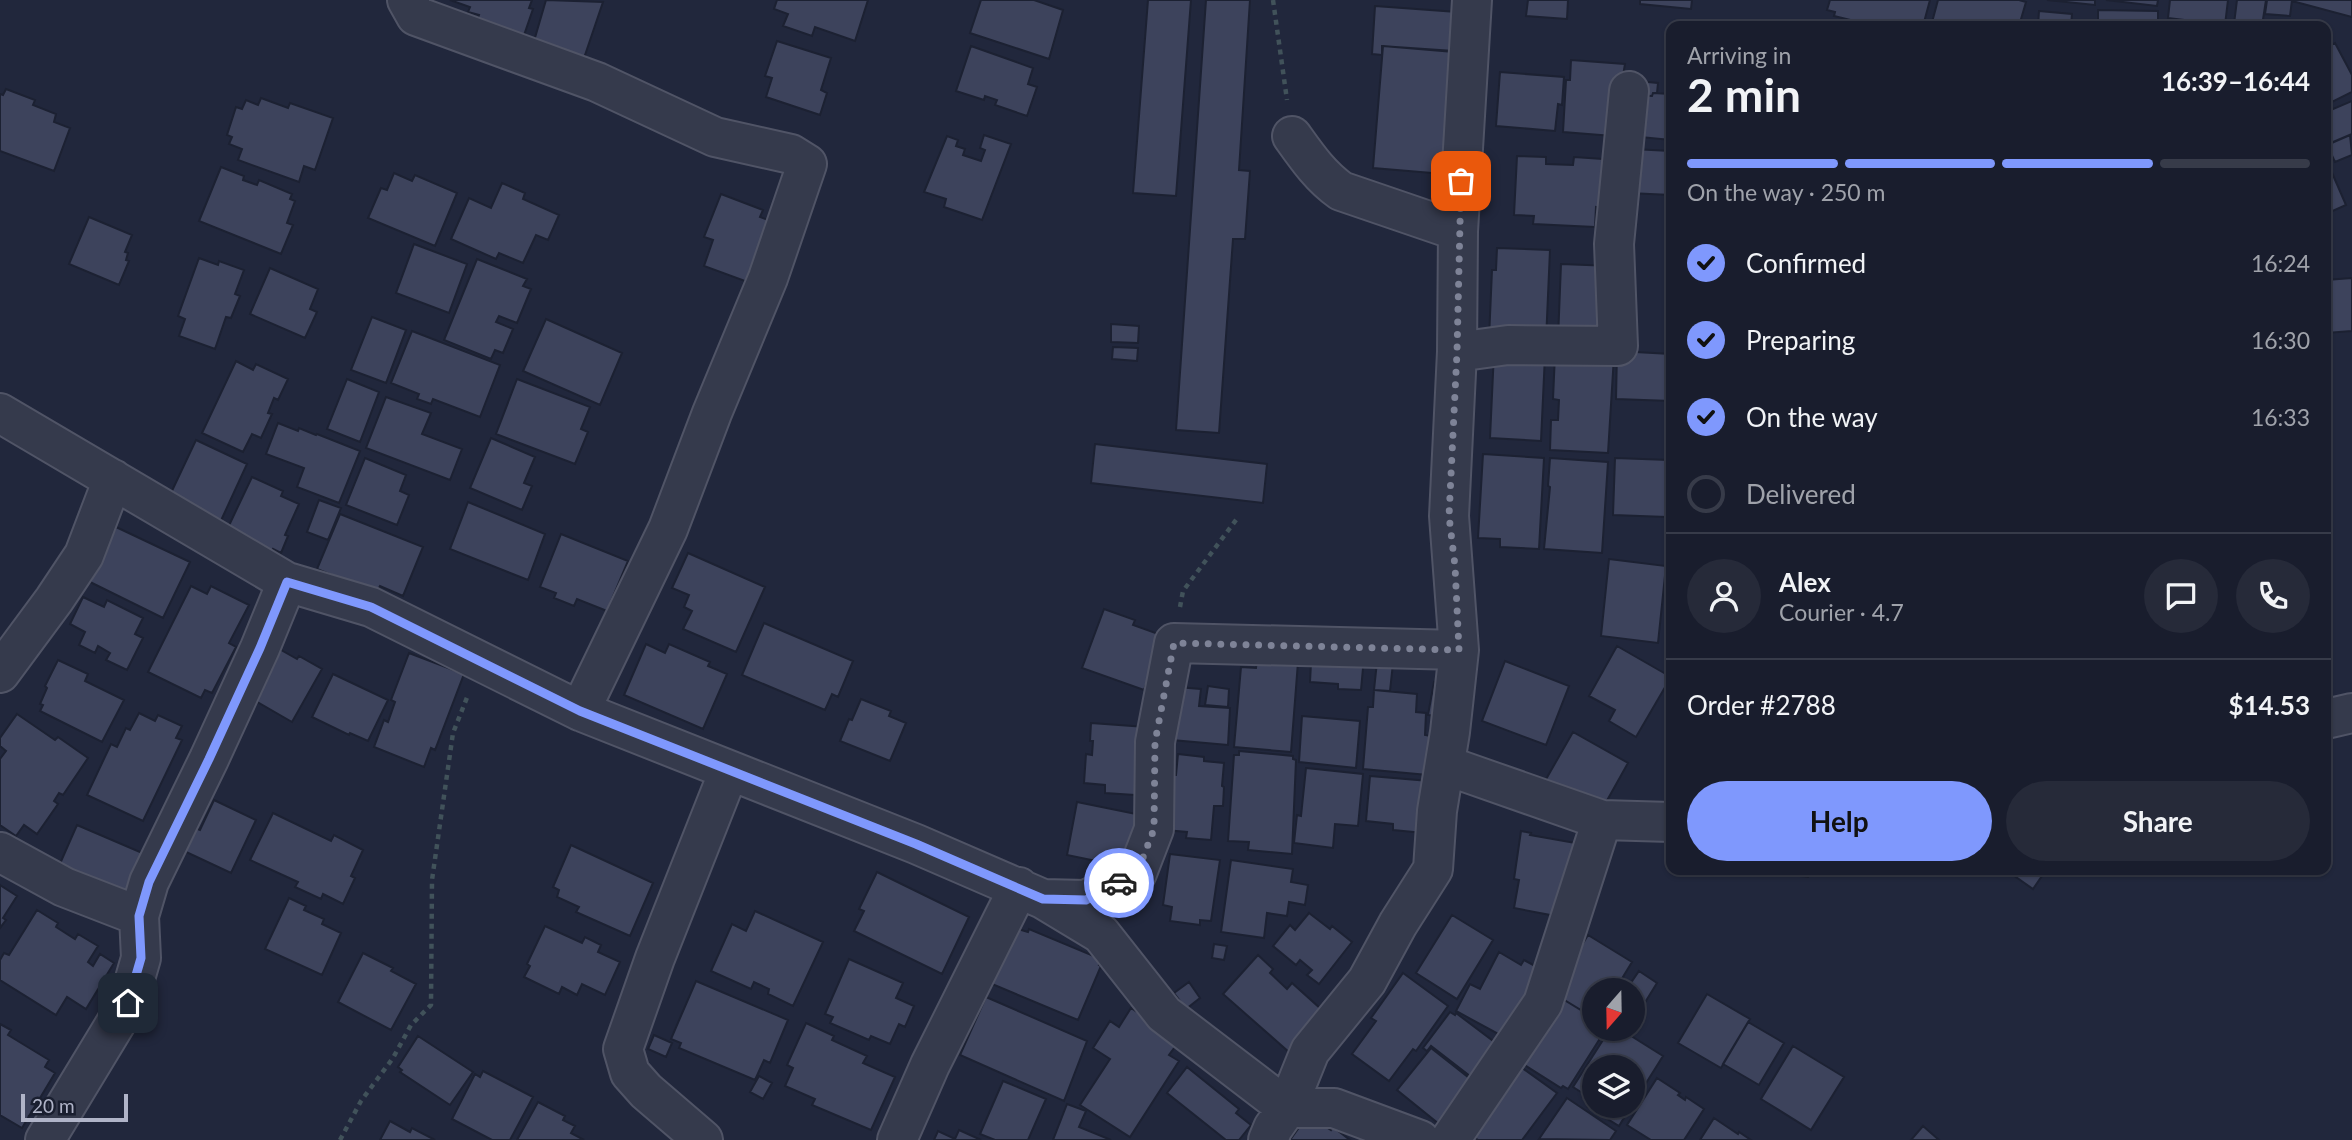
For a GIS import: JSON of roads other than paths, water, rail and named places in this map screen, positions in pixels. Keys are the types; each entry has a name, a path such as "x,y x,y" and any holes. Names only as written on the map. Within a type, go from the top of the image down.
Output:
{"street":[{"path":"407,0 416,16 597,82 715,137 791,153 807,164 781,244 668,529 580,711"},
{"path":"1278,1124 1310,1051 1367,981 1398,924 1433,869 1437,811 1459,650 1455,566 1449,516 1457,352 1458,231 1472,0"},
{"path":"1457,352 1508,345 1618,346 1614,244 1629,91"},
{"path":"1292,136 1327,180 1342,191 1458,231"},
{"path":"0,413 287,582 371,607 580,711 916,844 1031,893 1101,934 1164,1014 1278,1124"},
{"path":"0,673 84,555 113,479"},
{"path":"45,1140 128,1003 141,958 139,916 149,882 209,759 287,582"},
{"path":"1031,893 1086,900 1137,873 1154,829 1155,742 1174,643 1459,650"},
{"path":"2331,718 2352,713"},
{"path":"1445,765 1602,821 1666,822"},
{"path":"703,1140 646,1091 630,1073 623,1049 655,958 729,771"},
{"path":"1450,1140 1543,1003 1602,821"},
{"path":"0,852 64,887 139,916"},
{"path":"897,1140 930,1065 1031,893"},
{"path":"1278,1124 1334,1108 1420,1140"}]}
